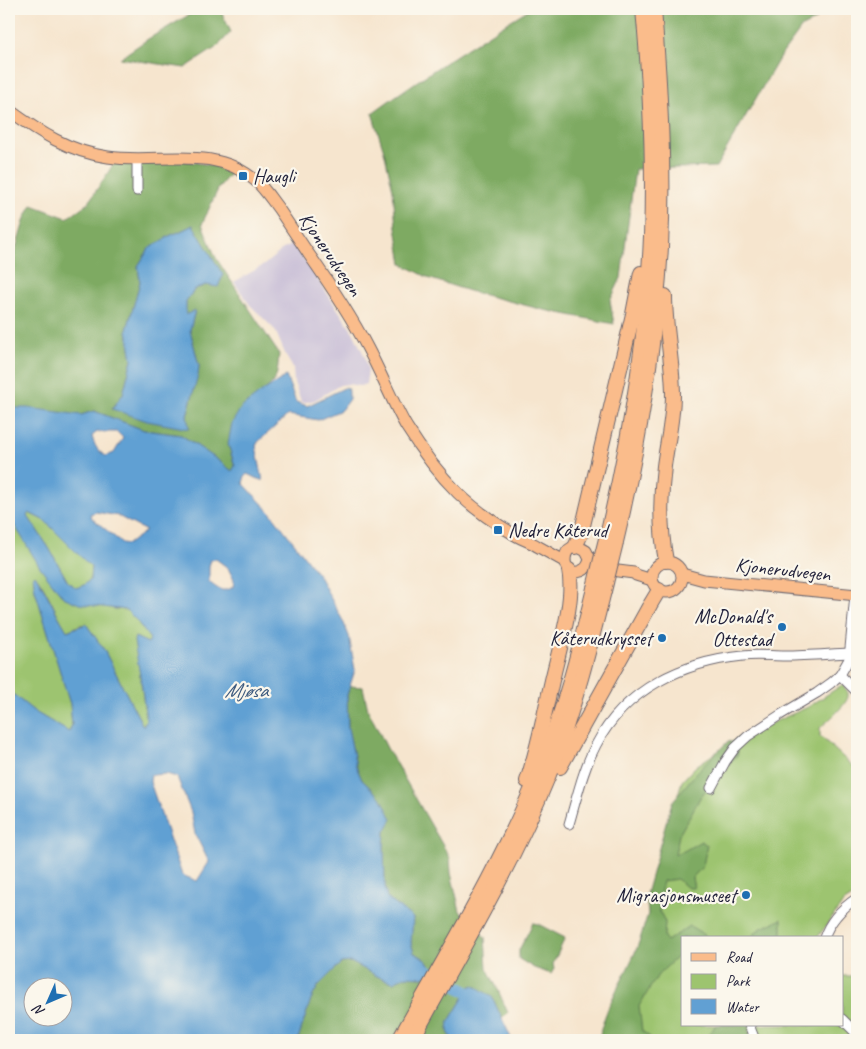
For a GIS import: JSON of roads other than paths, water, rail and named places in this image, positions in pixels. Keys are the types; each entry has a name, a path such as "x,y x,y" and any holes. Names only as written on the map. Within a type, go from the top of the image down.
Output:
{"highway":[{"path":"412,1040 432,993 450,960 500,880 520,828 548,777 568,724 580,684 611,540 627,446 640,361 648,282 652,203 651,111 644,9"},
{"path":"611,540 632,474 646,394 654,330 661,246 662,129 654,9"},
{"path":"520,828 523,794 539,738 571,592 569,557 581,534 633,314 652,203"},
{"path":"661,246 665,274 666,324 673,395 661,493 662,528 666,561"},
{"path":"520,828 551,785 568,750 650,605 655,580"},
{"path":"400,1040 432,993"}],"main road":[{"name":"Kjonerudvegen","path":"9,110 51,138 73,148 96,155 137,160 186,157 210,159 234,167 255,181 283,216 339,299 367,348 406,425 426,456 458,494 507,530 547,552 569,557 581,548 586,551 587,564 610,570 634,573 655,580 665,592 675,589 681,578 856,595"},
{"path":"569,557 577,572 587,564"},
{"path":"655,580 657,565 666,561 678,566 681,578"}],"street":[{"path":"137,160 138,191"},
{"path":"711,788 725,762 735,748 748,736 817,693 840,675 849,659 856,595"},
{"path":"569,824 580,785 596,744 614,718 648,686 681,671 718,660 744,656 787,656 849,652"},
{"path":"840,675 857,691"},
{"path":"825,936 834,919 857,898"},
{"path":"844,1021 857,1034"},
{"path":"749,1026 755,1040"}],"water":[{"path":"193,225 223,275 218,287 206,285 195,289 186,301 186,315 195,310 190,330 199,366 187,415 189,429 147,421 112,409 123,394 132,359 127,330 140,282 138,266 150,247"},
{"name":"Mjøsa","path":"286,376 296,402 307,406 346,387 349,391 349,399 341,410 318,420 288,415 256,446 263,481 247,474 243,483 270,512 319,576 349,636 355,670 347,695 348,728 356,766 362,780 382,799 392,819 385,831 385,886 387,898 413,918 411,943 414,953 422,957 430,965 424,977 406,976 393,982 379,977 351,962 341,963 319,985 311,999 298,1040 9,1040 9,691 35,712 69,732 72,725 70,704 35,590 33,576 35,574 67,631 86,624 103,648 143,726 146,720 134,641 135,637 148,643 150,639 126,610 79,604 63,597 40,567 15,526 10,524 9,528 9,408 28,408 81,415 94,411 144,430 181,435 232,471 235,466 228,444 232,423 241,408","holes":["97,432 117,432 123,438 114,453 106,456 97,448 92,436","96,512 118,516 146,531 128,544 122,543 92,518 90,514","29,513 45,521 91,567 90,580 76,588 68,582 49,548 27,515","216,559 228,568 234,580 233,587 223,590 209,582 209,566 211,560","166,774 177,777 191,812 195,834 209,862 197,881 182,875 150,782 151,775"]},
{"path":"474,985 492,997 512,1040 452,1040 448,1031 449,1021 470,987"}],"waterway":[{"path":"427,970 467,992"}],"place":[{"name":"Haugli","path":"243,176"},
{"name":"Nedre Kåterud","path":"498,530"},
{"name":"McDonald's Ottestad","path":"782,627"},
{"name":"Kåterudkrysset","path":"662,638"},
{"name":"Migrasjonsmuseet","path":"746,895"}]}
